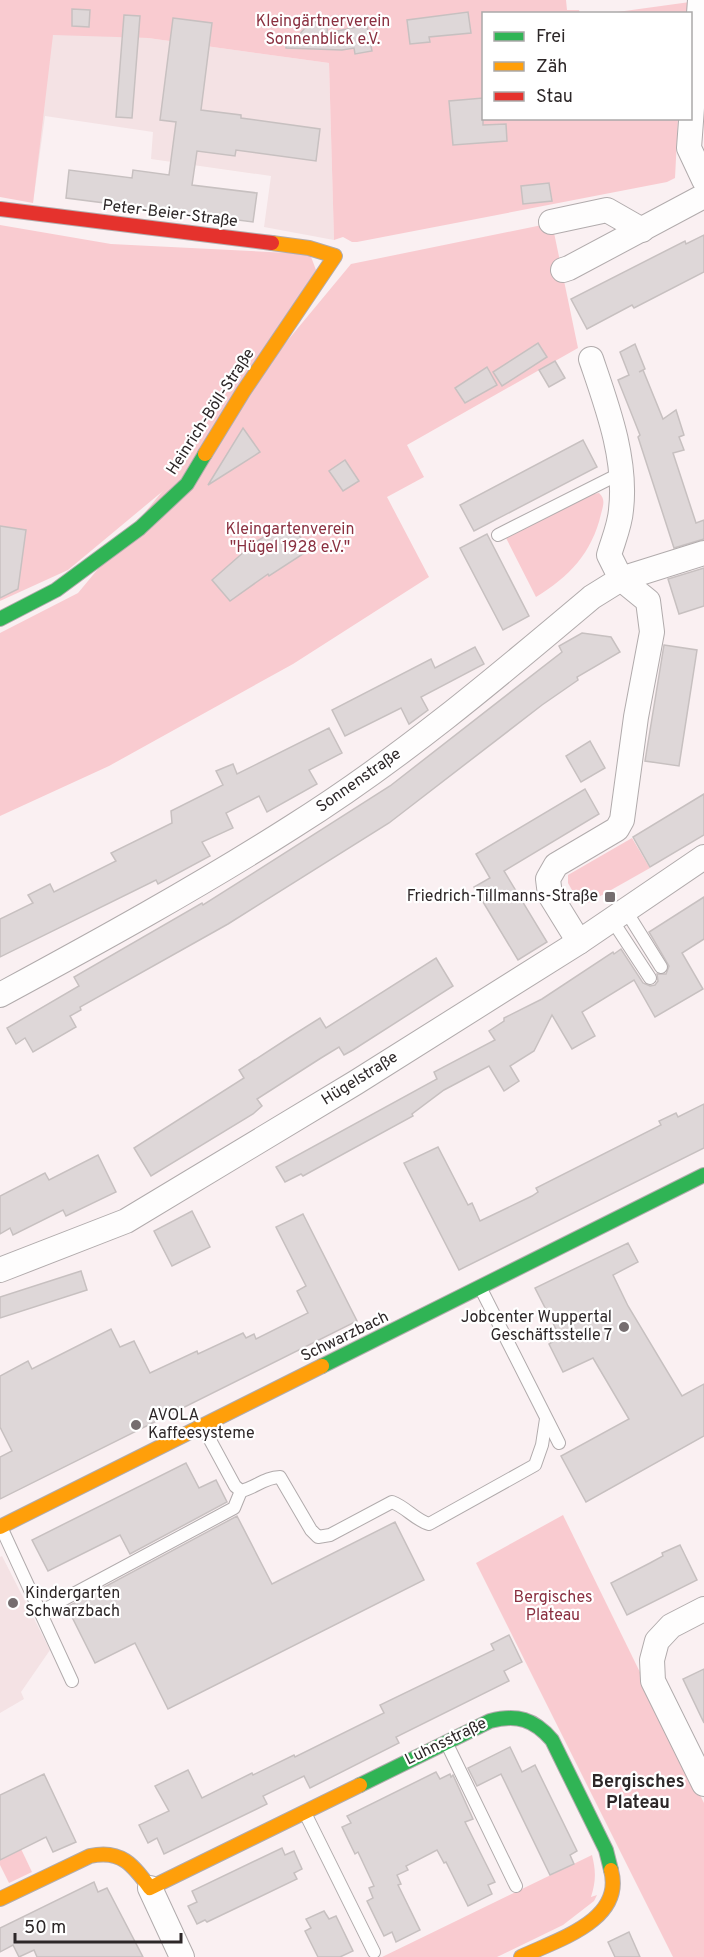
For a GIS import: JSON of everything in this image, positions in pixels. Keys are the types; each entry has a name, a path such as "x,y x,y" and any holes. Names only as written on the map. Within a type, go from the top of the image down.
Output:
{"street":[{"path":"692,108 700,0"},
{"path":"691,120 689,148 704,180"},
{"path":"563,270 704,196"},
{"name":"Peter-Beier-Straße","path":"0,209 309,248 334,256"},
{"path":"551,222 607,210 642,230"},
{"name":"Heinrich-Böll-Straße","path":"0,619 56,590 140,528 187,484 243,392 334,256"},
{"path":"579,942 550,895 548,879 556,865 618,829 622,820 636,717 652,632 648,601 621,579 609,555 621,510 621,473 615,438 591,359"},
{"name":"Sonnenstraße","path":"0,995 161,906 293,827 423,736 592,597 621,579 704,554"},
{"name":"Hügelstraße","path":"0,1270 126,1221 355,1083 579,942 704,857"},
{"name":"Schwarzbach","path":"0,1526 704,1175"},
{"path":"704,1610 671,1626 657,1641 652,1660 653,1681 704,1784"},
{"name":"Luhnsstraße","path":"150,1888 446,1742 490,1721 508,1716 524,1719 541,1727 552,1740 606,1850 614,1880 611,1898 605,1910 584,1927 521,1957"},
{"path":"0,1899 90,1856 105,1853 118,1857 136,1869 150,1888 182,1957"}],"lane":[{"path":"498,535 621,473"},
{"path":"619,915 662,967"},
{"path":"619,915 650,978"},
{"path":"480,1288 559,1443"},
{"path":"202,1426 235,1486 241,1491 247,1490 272,1477 280,1477 311,1530 318,1537 330,1535 392,1502 399,1504 422,1522 429,1524 535,1465 542,1445 546,1419"},
{"path":"40,1612 234,1508 241,1491"},
{"path":"0,1526 72,1682"},
{"path":"446,1742 516,1886"},
{"path":"304,1812 374,1952"}],"shaded area":[{"path":"0,31 148,38 329,63 334,240 264,227 271,176 151,159 153,132 45,116 33,203"},
{"name":"Kindergarten Schwarzbach","path":"2,1556 50,1650 21,1692 24,1699 0,1713 0,1557"}],"green space":[{"name":"Kleingärtnerverein Sonnenblick e.V.","path":"0,0 566,0 567,10 579,10 580,12 482,12 482,120 678,120 675,178 667,182 357,242 343,237 334,240 329,63 148,38 53,35 33,203 0,197"},
{"path":"690,2 689,12 617,12"},
{"name":"Kleingartenverein \"Hügel 1928 e.V.\"","path":"552,223 578,348 407,445 424,477 387,497 429,577 293,664 109,766 0,816 0,633 78,593 351,264"},
{"path":"0,225 111,244 310,254 316,270 187,471 68,570 0,601"},
{"path":"599,493 603,500 603,508 592,541 578,563 569,572 536,597 506,538"},
{"path":"632,838 650,868 588,903 577,899 568,883 568,875"},
{"name":"Bergisches Plateau","path":"563,1515 704,1803 704,1957 673,1957 476,1563"},
{"path":"13,1832 32,1872 9,1883 0,1865 0,1838"},
{"path":"592,1855 595,1876 591,1897 597,1895 594,1901 563,1925 497,1957 382,1957"}],"building":[{"path":"72,9 90,10 89,27 72,26"},
{"path":"468,12 471,33 429,37 430,42 410,44 407,20"},
{"path":"124,15 140,16 132,118 116,117"},
{"path":"173,18 212,23 201,110 320,129 316,161 236,150 235,156 197,151 192,185 257,193 253,222 66,198 69,170 132,178 133,170 169,175 176,122 160,120"},
{"path":"310,22 328,22 327,33 367,25 372,51 355,54 354,48 342,50 286,48 286,44 293,42"},
{"path":"482,98 483,125 506,124 507,141 453,145 449,101"},
{"path":"549,183 552,201 523,204 521,186"},
{"path":"704,235 704,272 634,308 632,305 587,329 571,299 685,241 686,244"},
{"path":"538,343 547,357 502,386 493,372"},
{"path":"635,344 663,419 676,410 684,435 679,437 684,450 673,453 696,523 704,520 704,539 674,548 638,437 640,435 618,380 629,375 620,352"},
{"path":"555,361 565,378 549,387 539,370"},
{"path":"487,367 497,385 465,403 455,388"},
{"path":"243,428 260,452 208,485"},
{"path":"583,440 597,467 474,531 460,505"},
{"path":"345,460 359,481 343,491 329,471"},
{"path":"290,522 309,550 269,576 268,574 230,601 212,580 254,543 267,535 268,537"},
{"path":"0,526 26,530 18,589 0,598"},
{"path":"487,534 529,616 503,630 460,548"},
{"path":"704,568 704,606 679,614 668,579"},
{"path":"582,633 611,637 620,652 577,677 578,680 389,823 228,924 80,1007 81,1010 70,1016 76,1027 33,1052 25,1038 16,1044 7,1028 79,986 74,977 202,903 203,905 390,786 562,652 559,646"},
{"path":"664,645 697,650 679,766 645,761"},
{"path":"475,647 484,664 421,697 428,710 409,724 401,708 345,736 332,710 431,659 435,668"},
{"path":"329,728 342,753 309,770 317,784 267,812 259,796 226,813 233,828 202,842 210,856 158,884 156,880 0,957 0,919 33,903 28,895 50,884 54,892 116,861 111,853 172,823 171,811 223,785 216,771 233,764 237,774"},
{"path":"590,741 605,768 581,782 566,756"},
{"path":"585,789 599,814 504,871 547,942 518,960 474,887 490,878 476,854"},
{"path":"704,794 704,835 650,867 633,837"},
{"path":"704,897 704,939 682,953 703,989 655,1017 634,980 582,1012 595,1036 572,1049 552,1015 534,1051 510,1066 519,1081 504,1091 489,1066 444,1090 412,1114 413,1116 303,1176 301,1174 285,1182 276,1167 437,1079 434,1072 495,1040 489,1031 504,1021 504,1018 542,999 613,952 614,954 621,949 643,983 650,986 655,985 658,981 657,974 666,974 669,966 649,932"},
{"path":"436,958 453,986 344,1055 339,1047 321,1058 257,1099 262,1106 253,1114 151,1176 134,1148 244,1078 239,1070 320,1018 326,1028"},
{"path":"704,1104 704,1148 459,1270 404,1163 438,1147 468,1205 472,1203 480,1221 532,1196 538,1192 536,1188 661,1125 659,1121 676,1113 678,1117"},
{"path":"98,1155 116,1192 66,1216 63,1210 13,1235 10,1228 0,1234 0,1196 45,1173 49,1180"},
{"path":"192,1211 210,1247 172,1266 154,1231"},
{"path":"303,1214 357,1321 0,1499 0,1457 12,1451 0,1427 0,1376 28,1361 32,1369 111,1329 120,1347 134,1341 150,1373 243,1333 246,1338 254,1334 256,1339 308,1313 297,1291 306,1286 276,1227"},
{"path":"628,1243 638,1262 613,1275 628,1306 682,1396 704,1384 704,1436 586,1502 561,1456 629,1419 593,1358 563,1372 549,1344 560,1337 535,1288"},
{"path":"81,1271 87,1290 0,1318 0,1297"},
{"path":"186,1463 199,1488 216,1480 227,1502 130,1554 120,1535 48,1571 32,1540"},
{"path":"237,1516 272,1584 395,1522 424,1580 168,1709 135,1643 95,1663 67,1607"},
{"path":"680,1545 697,1580 627,1615 611,1583"},
{"path":"509,1635 522,1662 504,1671 509,1681 396,1737 399,1743 310,1788 304,1776 263,1796 267,1804 164,1854 157,1838 148,1843 139,1825 169,1811 155,1786 188,1770 202,1798 252,1773 253,1775 294,1755 295,1757 384,1713 380,1705 494,1650 491,1644"},
{"path":"704,1669 704,1723 683,1679"},
{"path":"510,1747 522,1772 535,1765 577,1851 570,1855 574,1864 550,1875 501,1774 477,1786 468,1768"},
{"path":"436,1772 440,1779 450,1774 451,1777 453,1775 473,1819 465,1822 495,1882 488,1885 492,1894 468,1906 446,1862 444,1863 437,1850 406,1866 408,1870 397,1875 401,1884 398,1885 420,1930 396,1942 392,1932 384,1936 367,1901 373,1898 369,1888 374,1886 358,1852 355,1854 342,1827 351,1823 347,1816"},
{"path":"44,1774 76,1842 53,1852 46,1837 0,1860 0,1795"},
{"path":"282,1848 285,1855 294,1851 302,1869 294,1873 297,1879 207,1922 205,1920 197,1924 188,1906 197,1902 192,1891"},
{"path":"94,1882 98,1892 107,1888 143,1957 37,1957 34,1950 19,1957 13,1945 0,1952 0,1928"},
{"path":"324,1911 329,1919 336,1916 353,1951 340,1957 318,1957 305,1931 311,1928 306,1919"},
{"path":"629,1932 640,1957 615,1957 608,1942"}],"traffic: fast":[{"path":"0,619 56,590 140,528 187,484 205,454"},
{"path":"322,1366 704,1175"},
{"path":"360,1785 490,1721 509,1718 524,1720 539,1727 552,1740 606,1850 611,1870"}],"traffic: slow":[{"path":"205,454 243,392 335,256 309,248 272,243"},
{"path":"0,1527 322,1366"},
{"path":"0,1899 90,1856 101,1854 118,1857 125,1861 138,1872 150,1888 360,1785"},
{"path":"521,1957 569,1935 598,1915 608,1903 613,1888 611,1870"}],"traffic: jam":[{"path":"0,209 272,243"}],"place":[{"name":"Friedrich-Tillmanns-Straße","path":"610,897"},
{"name":"Jobcenter Wuppertal Geschäftsstelle 7","path":"624,1327"},
{"name":"AVOLA Kaffeesysteme","path":"136,1425"},
{"name":"Kindergarten Schwarzbach","path":"13,1603"}],"district":[{"name":"Bergisches Plateau","path":"638,1792"}]}
